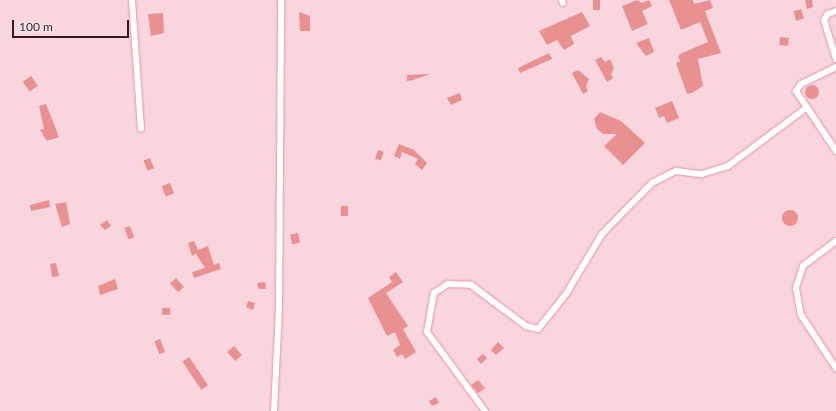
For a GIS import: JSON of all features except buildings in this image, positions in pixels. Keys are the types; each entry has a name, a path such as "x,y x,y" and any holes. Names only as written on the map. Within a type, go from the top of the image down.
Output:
{"street":[{"path":"132,0 141,129"},
{"path":"274,411 279,315 281,0"},
{"path":"836,11 828,14 824,20 836,59"},
{"path":"836,67 797,88 806,108 836,151"},
{"path":"485,411 427,332 434,293 448,284 471,285 526,326 538,329 566,294 602,234 652,183 676,171 708,173 728,166 806,108"},
{"path":"836,241 802,266 796,288 801,315 836,368"}]}
